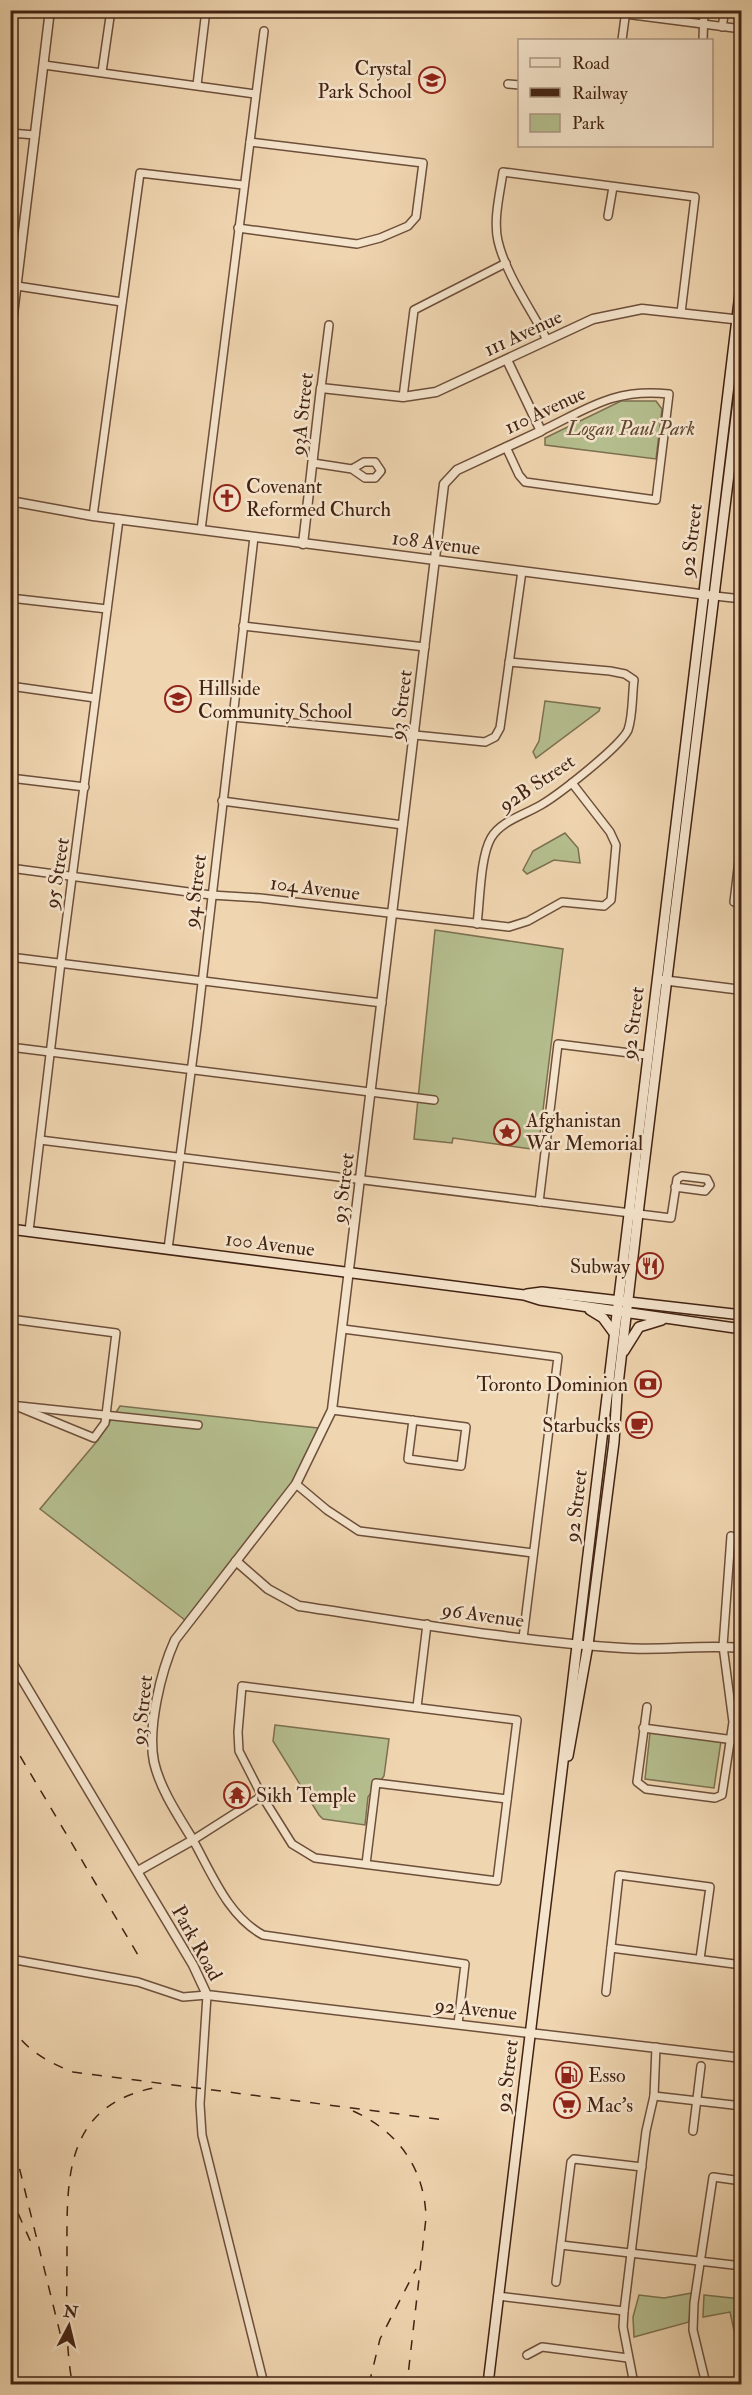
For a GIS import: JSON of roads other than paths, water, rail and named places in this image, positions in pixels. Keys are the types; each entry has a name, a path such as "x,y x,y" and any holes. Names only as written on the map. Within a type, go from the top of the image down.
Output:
{"main road":[{"name":"92 Street","path":"633,1214 646,1054 739,320 741,277"},
{"name":"92 Street","path":"488,2385 564,1773 588,1645 614,1442 622,1353 622,1307 633,1214 667,981 741,368"},
{"name":"100 Avenue","path":"10,1229 524,1295 540,1300 585,1307 622,1307 741,1315"},
{"name":"100 Avenue","path":"524,1295 542,1292 622,1307 665,1320 741,1329"},
{"path":"585,1307 603,1318 614,1333"},
{"name":"92 Street","path":"564,1773 564,1735 578,1644 614,1333 622,1307"},
{"path":"622,1353 639,1327 665,1320"}],"street":[{"path":"10,339 50,10"},
{"path":"102,72 111,10"},
{"path":"197,85 206,10"},
{"path":"703,39 704,10"},
{"path":"722,27 724,10"},
{"path":"622,39 625,12 741,29"},
{"path":"201,530 264,31"},
{"path":"44,65 255,94"},
{"path":"508,84 518,85"},
{"path":"10,133 35,135"},
{"path":"238,228 357,244 380,238 408,226 416,217 423,163 250,142"},
{"path":"547,340 506,263 498,241 497,226 503,172 695,196 681,313"},
{"path":"93,516 140,173 243,185"},
{"path":"608,216 613,187"},
{"path":"403,397 414,310 506,263"},
{"path":"17,286 122,302"},
{"name":"111 Avenue","path":"321,388 403,397 436,392 593,319 642,309 739,320"},
{"name":"93A Street","path":"303,544 329,325"},
{"path":"507,360 541,431"},
{"name":"110 Avenue","path":"444,484 458,470 506,447 541,431 616,395 643,392 669,394 657,500 525,483 506,447"},
{"path":"313,463 352,469"},
{"name":"93 Street","path":"444,484 332,1410 296,1484 175,1640 163,1667 152,1746 154,1763 176,1813 235,1913 249,1928 263,1935 292,1941 465,1964 458,2024"},
{"name":"108 Avenue","path":"13,504 303,544 715,596"},
{"name":"95 Street","path":"29,1231 61,962 119,519"},
{"name":"94 Street","path":"168,1249 192,1070 254,537"},
{"path":"233,717 466,742 490,740 500,728 522,571"},
{"path":"715,596 741,600"},
{"path":"10,598 106,609"},
{"path":"243,626 425,647"},
{"name":"92B Street","path":"477,924 487,850 491,838 507,823 542,804 572,783 617,743 628,730 634,680 618,672 509,662"},
{"path":"10,686 95,698"},
{"path":"10,778 85,787"},
{"name":"104 Avenue","path":"10,868 211,895 477,924 517,926 562,902 604,906 609,904 616,844 610,832 572,783"},
{"path":"222,801 403,825"},
{"path":"738,903 741,835"},
{"path":"10,957 201,979 382,1004"},
{"path":"656,980 741,990"},
{"path":"538,1202 558,1044 646,1054"},
{"path":"10,1047 434,1100"},
{"path":"40,1140 671,1218 675,1187"},
{"path":"10,1319 116,1333 105,1423 94,1438 13,1405"},
{"path":"342,1329 558,1357 523,1638"},
{"path":"13,1405 198,1425"},
{"path":"332,1410 413,1420 466,1427 461,1466 408,1459 413,1420"},
{"path":"296,1484 327,1510 359,1531 533,1553"},
{"path":"647,1707 637,1782 646,1789 715,1798 721,1796 733,1714 723,1646 731,1536"},
{"name":"96 Avenue","path":"236,1560 268,1589 299,1606 588,1645 653,1649 723,1646 741,1648"},
{"path":"417,1707 427,1624"},
{"name":"Park Road","path":"10,1659 138,1871 207,1995 200,2104 202,2135 264,2385"},
{"path":"242,1686 417,1707 517,1720 497,1881 315,1858 292,1844 262,1796 239,1751 238,1732 242,1686"},
{"path":"643,1728 741,1741"},
{"path":"366,1864 375,1783 507,1799"},
{"path":"138,1871 193,1840 262,1796"},
{"path":"606,1992 619,1875 710,1887 700,1959"},
{"path":"611,1948 741,1965"},
{"path":"10,1959 138,1982 183,1997 207,1995"},
{"name":"92 Avenue","path":"207,1995 531,2031 741,2058"},
{"path":"634,2385 623,2327 624,2311 642,2167 654,2096 656,2047"},
{"path":"693,2131 701,2066"},
{"path":"654,2096 741,2106"},
{"path":"556,2282 570,2166 574,2159 642,2167"},
{"path":"706,2385 693,2330 694,2303 713,2177 741,2181"},
{"path":"561,2245 741,2266"},
{"path":"498,2296 624,2311"},
{"path":"527,2355 542,2347 628,2358"}],"railway":[{"path":"10,1739 138,1955"},
{"path":"10,2024 29,2048 54,2064 73,2072 445,2120"},
{"path":"71,2376 67,2332 67,2229 71,2174 77,2150 87,2128 104,2110 127,2096 159,2087"},
{"path":"353,2111 369,2119 396,2141 414,2168 424,2200 426,2218 407,2384"},
{"path":"10,2130 61,2337"},
{"path":"10,2195 33,2247"},
{"path":"369,2384 380,2339 416,2269"}],"place":[{"name":"Crystal Park School","path":"432,80"},
{"name":"Covenant Reformed Church","path":"227,498"},
{"name":"Hillside Community School","path":"178,699"},
{"name":"Afghanistan War Memorial","path":"507,1132"},
{"name":"Subway","path":"650,1266"},
{"name":"Toronto Dominion","path":"648,1384"},
{"name":"Starbucks","path":"639,1425"},
{"name":"Sikh Temple","path":"237,1795"},
{"name":"Esso","path":"569,2075"},
{"name":"Mac's","path":"567,2105"}],"park label":[{"name":"Logan Paul Park","path":"631,428"}]}
